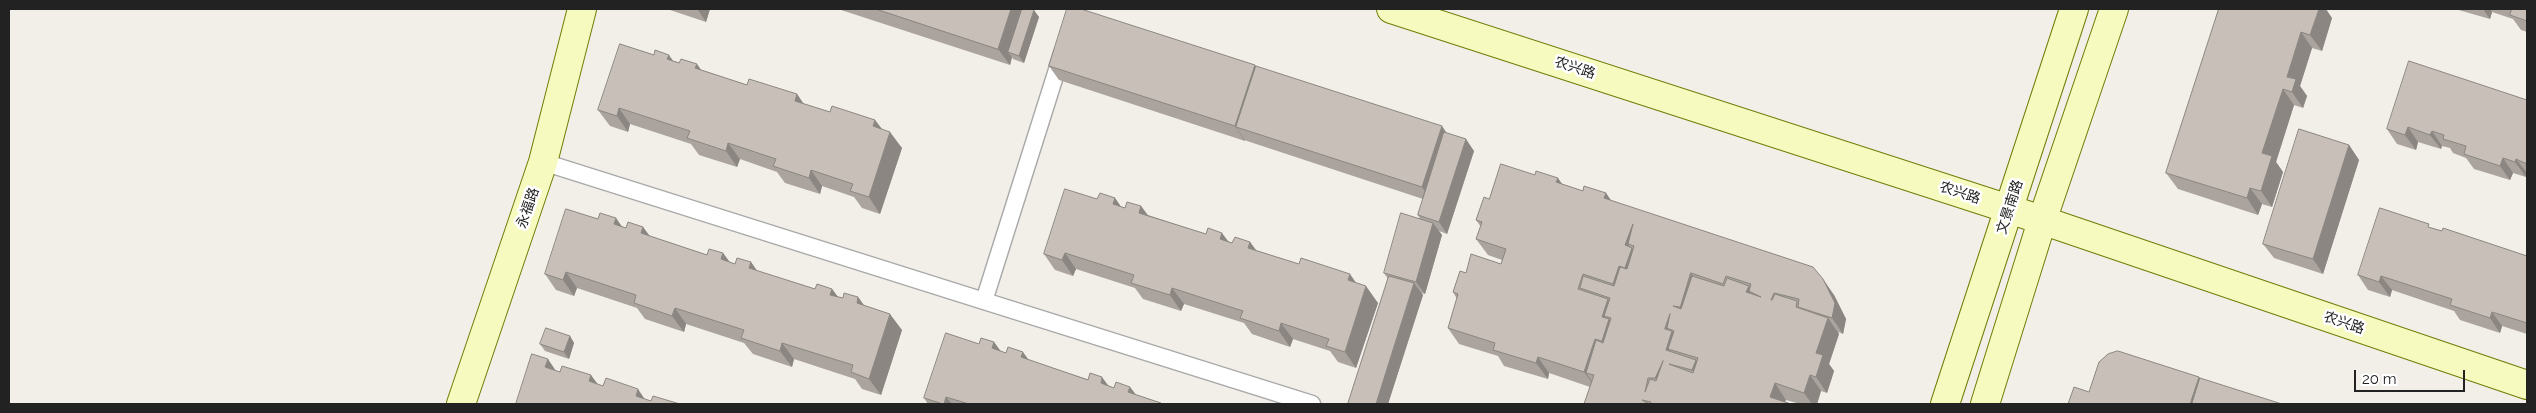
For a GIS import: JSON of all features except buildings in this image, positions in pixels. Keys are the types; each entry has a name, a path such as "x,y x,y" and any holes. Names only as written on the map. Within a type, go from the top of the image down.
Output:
{"street":[{"name":"永福路","path":"461,404 543,162 582,9"},
{"name":"农兴路","path":"1391,9 2009,209 2527,385"},
{"name":"文景南路","path":"1945,404 2074,9"},
{"path":"1985,404 2042,221 2114,9"}],"lane":[{"path":"984,301 1067,37"},
{"path":"543,162 1312,404"}]}
